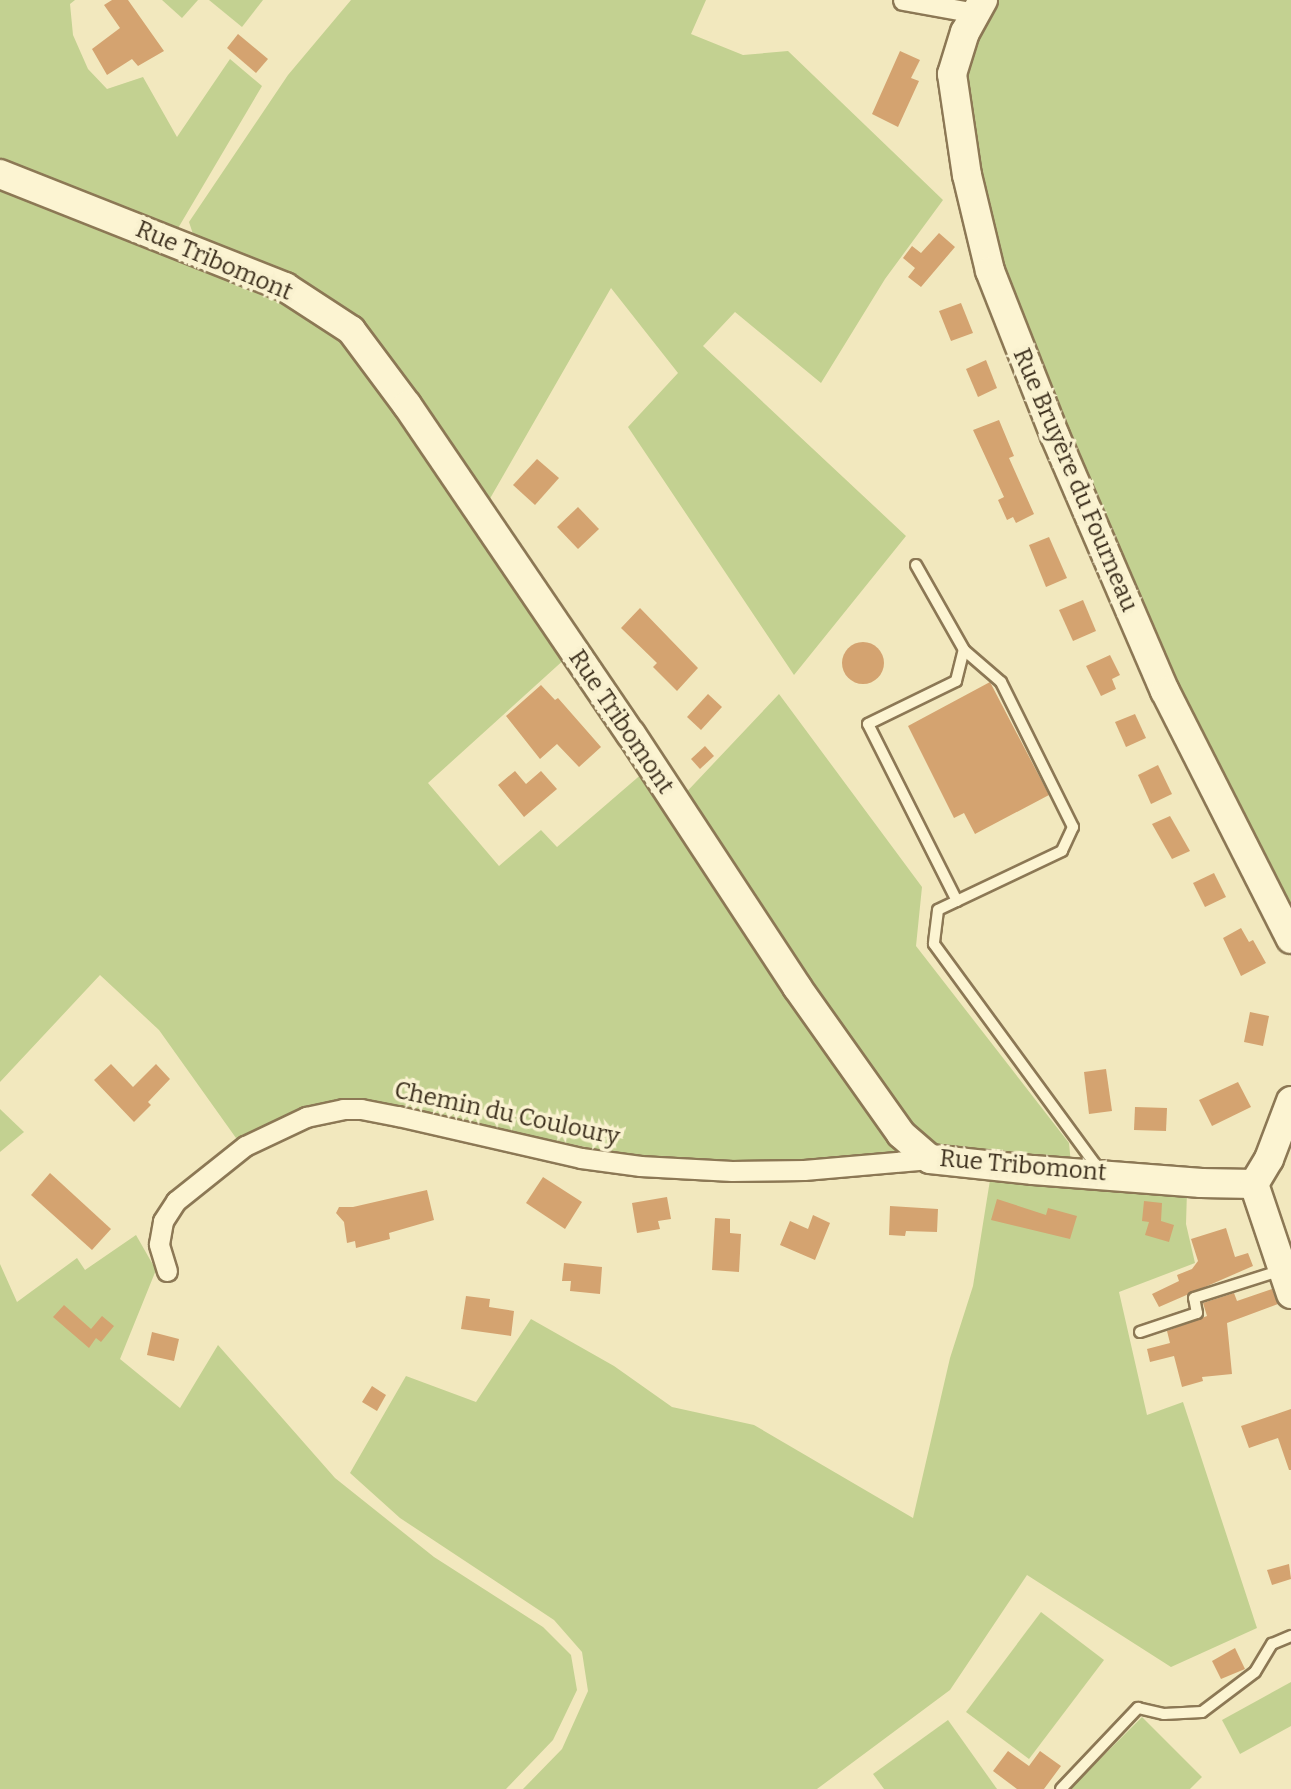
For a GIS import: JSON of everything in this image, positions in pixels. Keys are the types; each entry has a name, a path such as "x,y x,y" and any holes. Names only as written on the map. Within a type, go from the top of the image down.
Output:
{"street":[{"path":"903,0 979,7"},
{"name":"Rue Bruyère du Fourneau","path":"979,7 956,53 953,96 967,175 990,271 1055,436 1165,691 1291,939"},
{"name":"Rue Tribomont","path":"0,174 285,287 351,330 407,405 631,734 797,988 901,1134 930,1159 1201,1183 1254,1184"},
{"path":"1287,1282 1254,1184 1269,1160 1291,1101"},
{"name":"Chemin du Couloury","path":"167,1271 159,1244 163,1221 176,1201 245,1146 306,1117 343,1109 360,1109 398,1116 581,1158 640,1166 732,1171 804,1170 930,1159"}],"lane":[{"path":"916,565 964,650 1000,682 1073,827 1062,851 938,910 934,944 1102,1174"},
{"path":"957,901 868,724 956,681 964,650"},
{"path":"1140,1332 1197,1313 1194,1298 1287,1282"},
{"path":"1061,1789 1138,1708 1164,1714 1202,1712 1255,1672 1272,1644 1291,1636"}],"green space":[{"path":"0,0 75,0 70,4 73,35 88,69 107,89 143,77 177,137 230,59 262,86 174,235 292,296 356,349 567,657 428,783 499,866 541,830 557,847 644,772 879,1131 900,1147 893,1158 772,1162 624,1155 400,1108 278,1121 236,1138 159,1030 100,975 0,1082"},
{"path":"162,0 198,0 182,18"},
{"path":"209,0 263,0 242,27"},
{"path":"351,0 706,0 691,34 743,55 788,51 943,200 885,279 821,383 735,312 703,346 906,536 794,675 628,427 678,373 611,288 484,509 374,339 195,240 189,222 288,75"},
{"path":"993,0 1291,0 1291,914 1148,629 1066,437 994,248 965,81 974,32"},
{"path":"779,694 922,887 916,946 1069,1143 1071,1164 958,1156 907,1130 679,800"},
{"path":"0,1109 24,1132 0,1152"},
{"path":"990,1180 1187,1191 1186,1224 1195,1263 1119,1292 1147,1415 1183,1402 1257,1628 1171,1667 1027,1575 950,1690 817,1789 523,1789 562,1749 588,1691 582,1652 554,1620 400,1518 350,1473 406,1376 476,1402 531,1319 614,1366 672,1407 754,1425 913,1518 950,1358 973,1286"},
{"path":"136,1235 156,1270 120,1359 180,1408 218,1345 335,1478 434,1557 543,1627 571,1655 577,1690 553,1740 506,1789 0,1789 0,1264 17,1302 77,1258 85,1270"},
{"path":"1041,1612 1104,1660 1029,1759 966,1712"},
{"path":"1291,1682 1291,1726 1240,1754 1222,1720"},
{"path":"1142,1717 1202,1777 1190,1789 1070,1789"},
{"path":"948,1720 997,1789 884,1789 873,1774"}],"building":[{"path":"112,0 128,0 164,51 138,66 132,59 107,75 92,49 120,28 104,5"},
{"path":"238,34 268,59 256,73 227,48"},
{"path":"900,51 920,60 911,78 919,81 898,127 872,114"},
{"path":"939,233 955,247 921,287 908,277 915,268 903,258 912,246 921,253"},
{"path":"961,303 973,333 951,341 939,311"},
{"path":"986,360 997,388 978,397 966,369"},
{"path":"999,420 1014,456 1009,458 1034,514 1016,523 1013,517 1007,520 998,500 1004,497 973,430"},
{"path":"537,459 559,478 535,505 513,485"},
{"path":"578,507 599,529 578,549 557,527"},
{"path":"1049,537 1067,578 1046,587 1029,545"},
{"path":"1083,600 1096,631 1073,641 1059,610"},
{"path":"640,608 698,668 677,691 653,667 657,663 621,628"},
{"path":"863,642 878,648 884,663 878,678 863,684 848,678 842,663 848,648"},
{"path":"1110,655 1120,675 1112,679 1116,689 1101,696 1086,666"},
{"path":"990,682 1049,795 975,834 964,813 954,818 908,726"},
{"path":"541,685 555,700 558,698 601,747 579,767 557,744 540,759 506,716"},
{"path":"708,694 722,707 701,730 687,717"},
{"path":"1135,714 1146,738 1126,747 1115,722"},
{"path":"705,746 714,756 700,769 691,759"},
{"path":"1158,765 1172,794 1151,804 1138,775"},
{"path":"515,771 526,784 541,771 557,789 524,817 498,785"},
{"path":"1170,816 1190,851 1172,859 1152,824"},
{"path":"1214,873 1226,897 1205,907 1193,883"},
{"path":"1241,928 1249,942 1253,940 1266,963 1241,976 1223,938"},
{"path":"1250,1012 1269,1016 1263,1046 1244,1042"},
{"path":"111,1064 133,1087 156,1064 170,1079 148,1102 151,1105 134,1122 94,1080"},
{"path":"1106,1069 1112,1111 1089,1114 1084,1072"},
{"path":"1238,1082 1251,1107 1212,1126 1199,1100"},
{"path":"1135,1107 1167,1108 1166,1131 1134,1130"},
{"path":"50,1173 111,1229 92,1250 31,1195"},
{"path":"543,1177 582,1202 565,1229 526,1203"},
{"path":"427,1190 434,1220 389,1233 390,1239 356,1248 355,1241 347,1243 344,1222 336,1213 339,1207 353,1207"},
{"path":"667,1197 671,1219 658,1221 660,1229 637,1233 632,1203"},
{"path":"997,1199 1046,1215 1048,1208 1077,1216 1070,1239 991,1220"},
{"path":"1144,1201 1162,1203 1161,1221 1174,1225 1169,1242 1145,1235 1149,1222 1142,1221"},
{"path":"890,1206 938,1209 937,1232 906,1231 905,1236 889,1235"},
{"path":"813,1215 830,1223 815,1260 780,1245 790,1221 808,1229"},
{"path":"715,1218 730,1219 730,1233 741,1234 739,1272 712,1270"},
{"path":"1226,1228 1235,1257 1248,1253 1253,1266 1159,1307 1152,1294 1179,1281 1177,1275 1192,1269 1198,1261 1191,1239"},
{"path":"564,1263 602,1267 600,1294 570,1291 571,1281 562,1281"},
{"path":"1272,1289 1278,1304 1227,1323 1232,1374 1202,1377 1203,1381 1182,1387 1174,1356 1150,1362 1147,1349 1170,1343 1167,1331 1207,1316 1203,1303 1234,1293 1237,1301"},
{"path":"466,1296 490,1299 489,1307 514,1311 511,1336 461,1329"},
{"path":"64,1305 91,1329 102,1316 114,1326 101,1342 96,1338 89,1348 53,1317"},
{"path":"152,1332 179,1339 174,1361 147,1355"},
{"path":"372,1386 386,1395 377,1411 362,1402"},
{"path":"1291,1409 1289,1470 1278,1438 1249,1448 1241,1426"},
{"path":"1289,1564 1291,1579 1272,1585 1267,1570"},
{"path":"1235,1648 1245,1669 1221,1679 1212,1661"},
{"path":"1008,1751 1029,1766 1040,1751 1061,1766 1044,1789 1017,1789 993,1771"}]}
